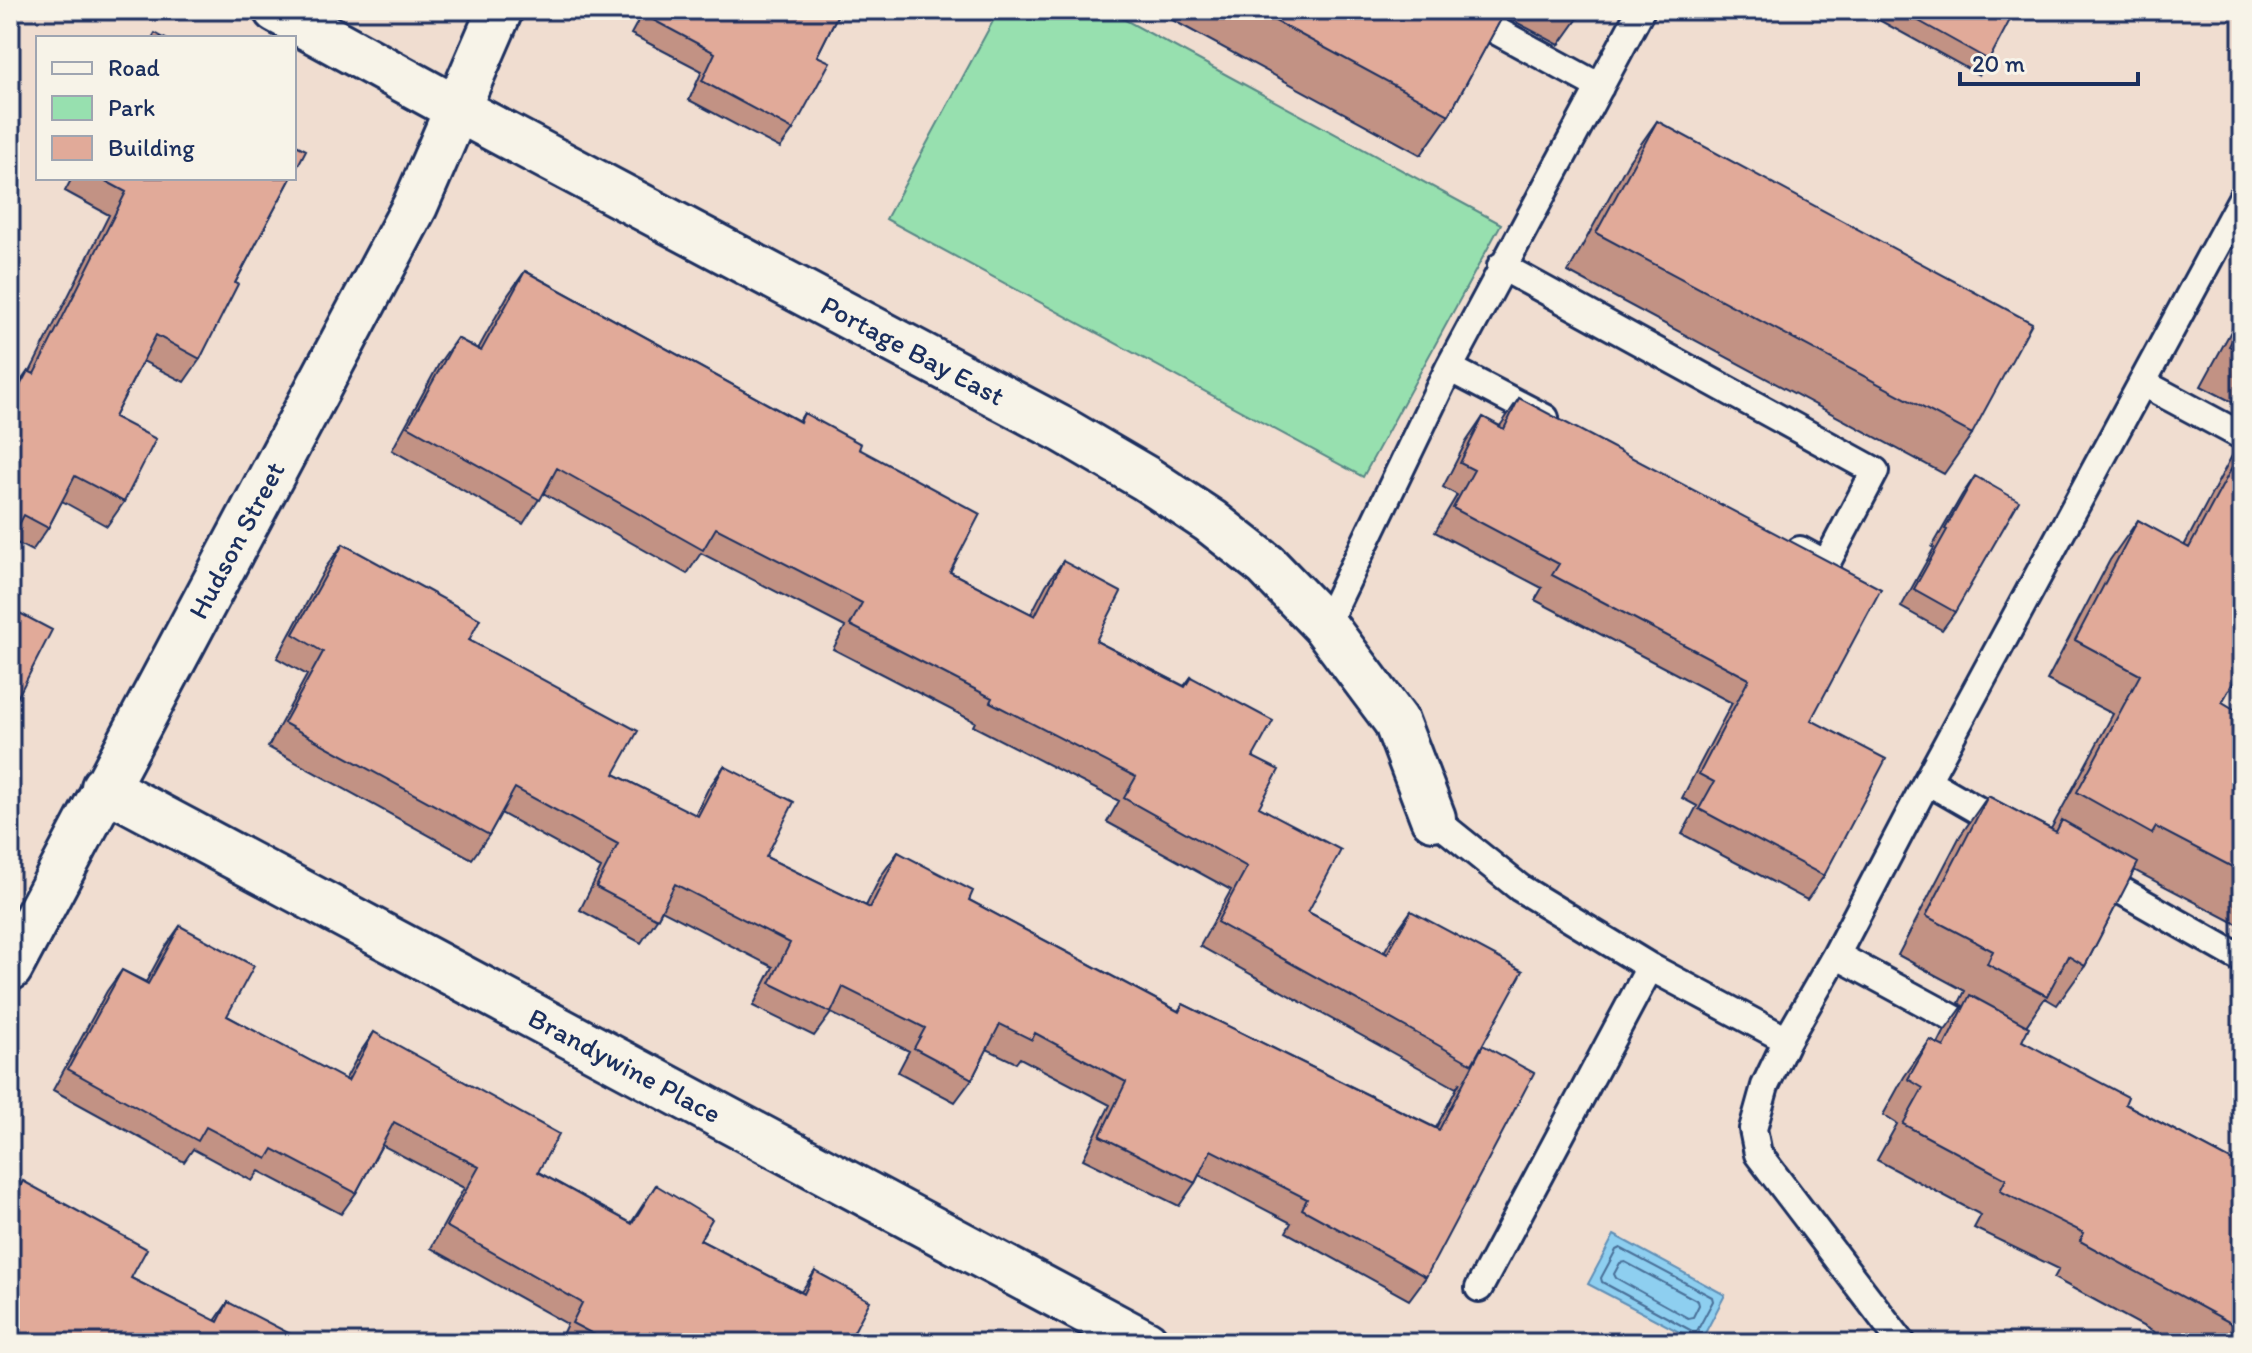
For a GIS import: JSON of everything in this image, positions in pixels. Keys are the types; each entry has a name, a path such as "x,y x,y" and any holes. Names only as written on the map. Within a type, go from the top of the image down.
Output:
{"street":[{"name":"Portage Bay East","path":"276,10 1063,430 1210,521 1266,565 1325,626 1396,721 1433,818"},
{"name":"Hudson Street","path":"10,968 415,206 500,10"},
{"name":"Brandywine Place","path":"104,787 1146,1343"}],"lane":[{"path":"1458,10 1600,87"},
{"path":"1325,626 1501,266 1641,10"},
{"path":"1902,1343 1758,1154 1753,1129 1765,1086 1787,1040 1836,955 1927,781 2240,207"},
{"path":"1501,266 1875,471 1826,564 1784,542"},
{"path":"1449,368 1560,426"},
{"path":"2143,383 2242,436"},
{"path":"1927,781 2036,843"},
{"path":"1433,818 1520,888 1650,967 1787,1040"},
{"path":"2064,859 2242,959"},
{"path":"1836,955 2004,1046"},
{"path":"1479,1288 1650,967"}],"green space":[{"path":"999,10 1107,10 1501,224 1363,477 886,219"}],"water":[{"path":"1614,1235 1725,1295 1700,1343 1588,1284"}],"building":[{"path":"647,10 840,10 817,56 830,62 793,130 702,81 715,53 644,15"},
{"path":"1255,10 1506,10 1449,115"},
{"path":"1899,10 1997,10 2011,18 1989,60"},
{"path":"1657,121 2032,323 1972,434 1596,233"},
{"path":"296,145 306,150 296,169"},
{"path":"104,180 290,180 235,283 238,284 200,359 156,335 114,417 156,439 124,502 75,476 48,528 24,515 10,542 10,404 28,371 34,374 126,192"},
{"path":"525,271 800,422 804,413 861,444 859,449 980,514 950,572 1035,616 1063,561 1121,592 1096,641 1185,687 1191,677 1273,721 1253,757 1279,770 1259,807 1341,850 1308,912 1387,954 1411,911 1523,971 1472,1064 1217,922 1247,867 1124,798 1136,777 850,625 862,603 716,528 703,550 557,468 540,500 408,426 457,338 481,351"},
{"path":"2242,323 2242,353 2229,346"},
{"path":"1519,398 1881,589 1811,720 1886,759 1824,876 1699,809 1714,782 1699,774 1749,679 1552,575 1559,564 1453,508 1474,470 1460,463 1483,417 1504,429"},
{"path":"2242,449 2242,667 2222,702 2242,714 2242,872 2156,827 2152,834 2077,792 2140,675 2075,640 2138,520 2189,548"},
{"path":"1975,476 2019,501 1955,612 1914,589"},
{"path":"343,544 480,619 469,640 638,731 614,774 698,816 724,766 794,802 766,857 870,908 898,852 973,891 969,900 1179,1012 1183,1004 1439,1130 1483,1045 1534,1073 1426,1277 1302,1209 1307,1199 1211,1150 1195,1183 1100,1136 1126,1082 1035,1033 1032,1040 1000,1024 972,1079 914,1048 925,1028 843,987 831,1013 770,983 790,943 675,884 657,919 596,887 618,844 515,788 489,835 284,723 323,652 293,634"},
{"path":"10,608 52,630 10,712"},
{"path":"1988,796 2056,832 2062,820 2138,863 2085,966 2068,956 2047,996 1987,964 1993,951 1926,916"},
{"path":"180,926 254,966 227,1016 348,1081 374,1032 559,1134 538,1172 632,1224 656,1185 712,1219 700,1240 804,1294 815,1271 870,1301 848,1343 610,1343 572,1323 582,1303 446,1226 479,1167 394,1122 356,1193 273,1149 267,1159 206,1127 198,1141 68,1069 122,970 148,984"},
{"path":"1970,995 2029,1027 2022,1041 2128,1097 2125,1104 2242,1166 2242,1343 2230,1343 2238,1327 2080,1241 2084,1233 2000,1191 2006,1179 1903,1124 1923,1088 1908,1079 1930,1040 1944,1047"},
{"path":"23,1181 147,1249 131,1278 218,1322 228,1302 298,1338 295,1343 10,1343 10,1205"}]}
